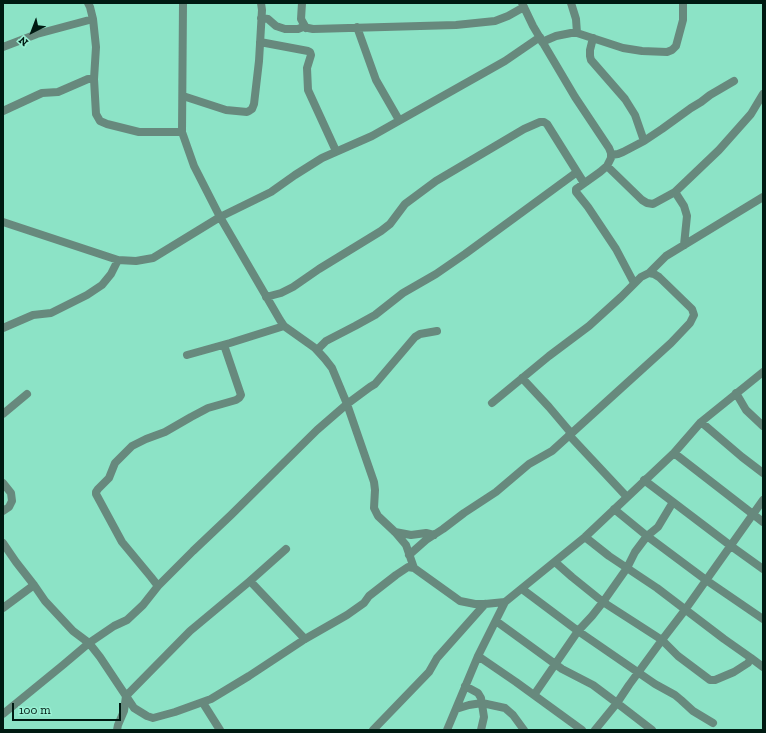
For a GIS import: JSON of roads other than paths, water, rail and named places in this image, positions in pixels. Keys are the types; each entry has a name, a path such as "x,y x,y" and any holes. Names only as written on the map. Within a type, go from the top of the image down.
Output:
{"street":[{"path":"88,3 93,20 96,47 94,79 96,114 100,121 106,124 138,132 182,132"},
{"path":"183,3 182,132 194,166 220,218 284,326 317,350 332,368 347,404 374,482 374,508 378,516 395,532 406,546 414,568"},
{"path":"183,96 226,110 250,111 254,104 260,42 261,3"},
{"path":"302,3 301,18 306,28"},
{"path":"571,3 576,19 577,33"},
{"path":"3,222 118,260 136,262 153,258 220,218 272,192 322,158 372,136 541,39 577,33 623,48 642,51 667,52 672,50 676,46 683,20 683,3"},
{"path":"261,18 268,19 276,26 285,29 298,30 301,28 456,26 495,21 508,16 523,5 575,97 611,152 611,158 607,166 584,183 576,190 576,192 588,207 616,249 634,283"},
{"path":"3,47 37,34 93,20"},
{"path":"357,27 376,80 399,120"},
{"path":"593,38 590,50 591,60 629,105 636,116 644,141"},
{"path":"260,42 310,52 311,55 307,68 308,90 336,151"},
{"path":"3,111 42,93 58,92 94,79"},
{"path":"611,155 623,152 644,141 690,108 734,82"},
{"path":"607,166 642,200 653,204 675,192 719,150 751,114 763,94"},
{"path":"266,297 281,293 293,287 319,269 381,231 390,224 404,204 436,181 524,129 540,122 548,124 584,183"},
{"path":"317,350 326,340 375,315 403,293 436,274 577,172"},
{"path":"675,192 684,206 687,216 684,245"},
{"path":"492,403 549,356 589,326 634,283 649,273 666,256 763,197"},
{"path":"3,328 33,315 51,313 87,295 102,285 111,274 118,260"},
{"path":"409,555 426,540 496,492 528,464 552,451 671,343 690,323 694,315 692,309 659,278 654,274 649,273"},
{"path":"187,355 284,326"},
{"path":"3,714 89,643 114,626 127,620 193,551 317,430 347,404 374,384 415,337 420,334 437,331"},
{"path":"158,586 122,542 96,492 109,478 115,463 132,446 172,428 208,408 239,398 241,395 224,345"},
{"path":"447,730 478,656 505,602 585,537 674,453 702,422 736,393 763,373"},
{"path":"522,378 550,407 570,434 627,497"},
{"path":"736,393 746,410 763,426"},
{"path":"3,414 27,394"},
{"path":"702,422 742,458 763,473"},
{"path":"674,453 763,522"},
{"path":"644,480 730,546 763,569"},
{"path":"3,483 11,493 12,501 9,507 3,511"},
{"path":"595,730 685,610 763,500"},
{"path":"534,695 578,631 603,602 635,552 647,536 658,527 673,502"},
{"path":"614,509 647,536 706,580 763,619"},
{"path":"395,532 411,535 426,533 434,535"},
{"path":"585,537 609,556 657,588 763,667"},
{"path":"3,543 45,601 73,631 89,643 134,708 152,718 175,712 211,700 218,696 305,639 347,616 364,603 369,596 408,567 414,568 460,601 476,604 505,602"},
{"path":"117,730 124,711 126,696 190,631 286,549"},
{"path":"555,562 603,602 662,640 678,656 712,681 734,672 752,658"},
{"path":"250,581 305,639"},
{"path":"3,608 34,585"},
{"path":"522,589 578,631 681,700 693,711 713,723"},
{"path":"373,730 429,672 437,658 485,604"},
{"path":"496,621 556,663 562,669 593,685 652,730"},
{"path":"478,656 582,730"},
{"path":"465,686 478,693 481,698 484,717 481,730"},
{"path":"203,702 220,730"},
{"path":"456,709 482,703 505,708 513,714 524,730"},
{"path":"122,718 134,708"}]}
